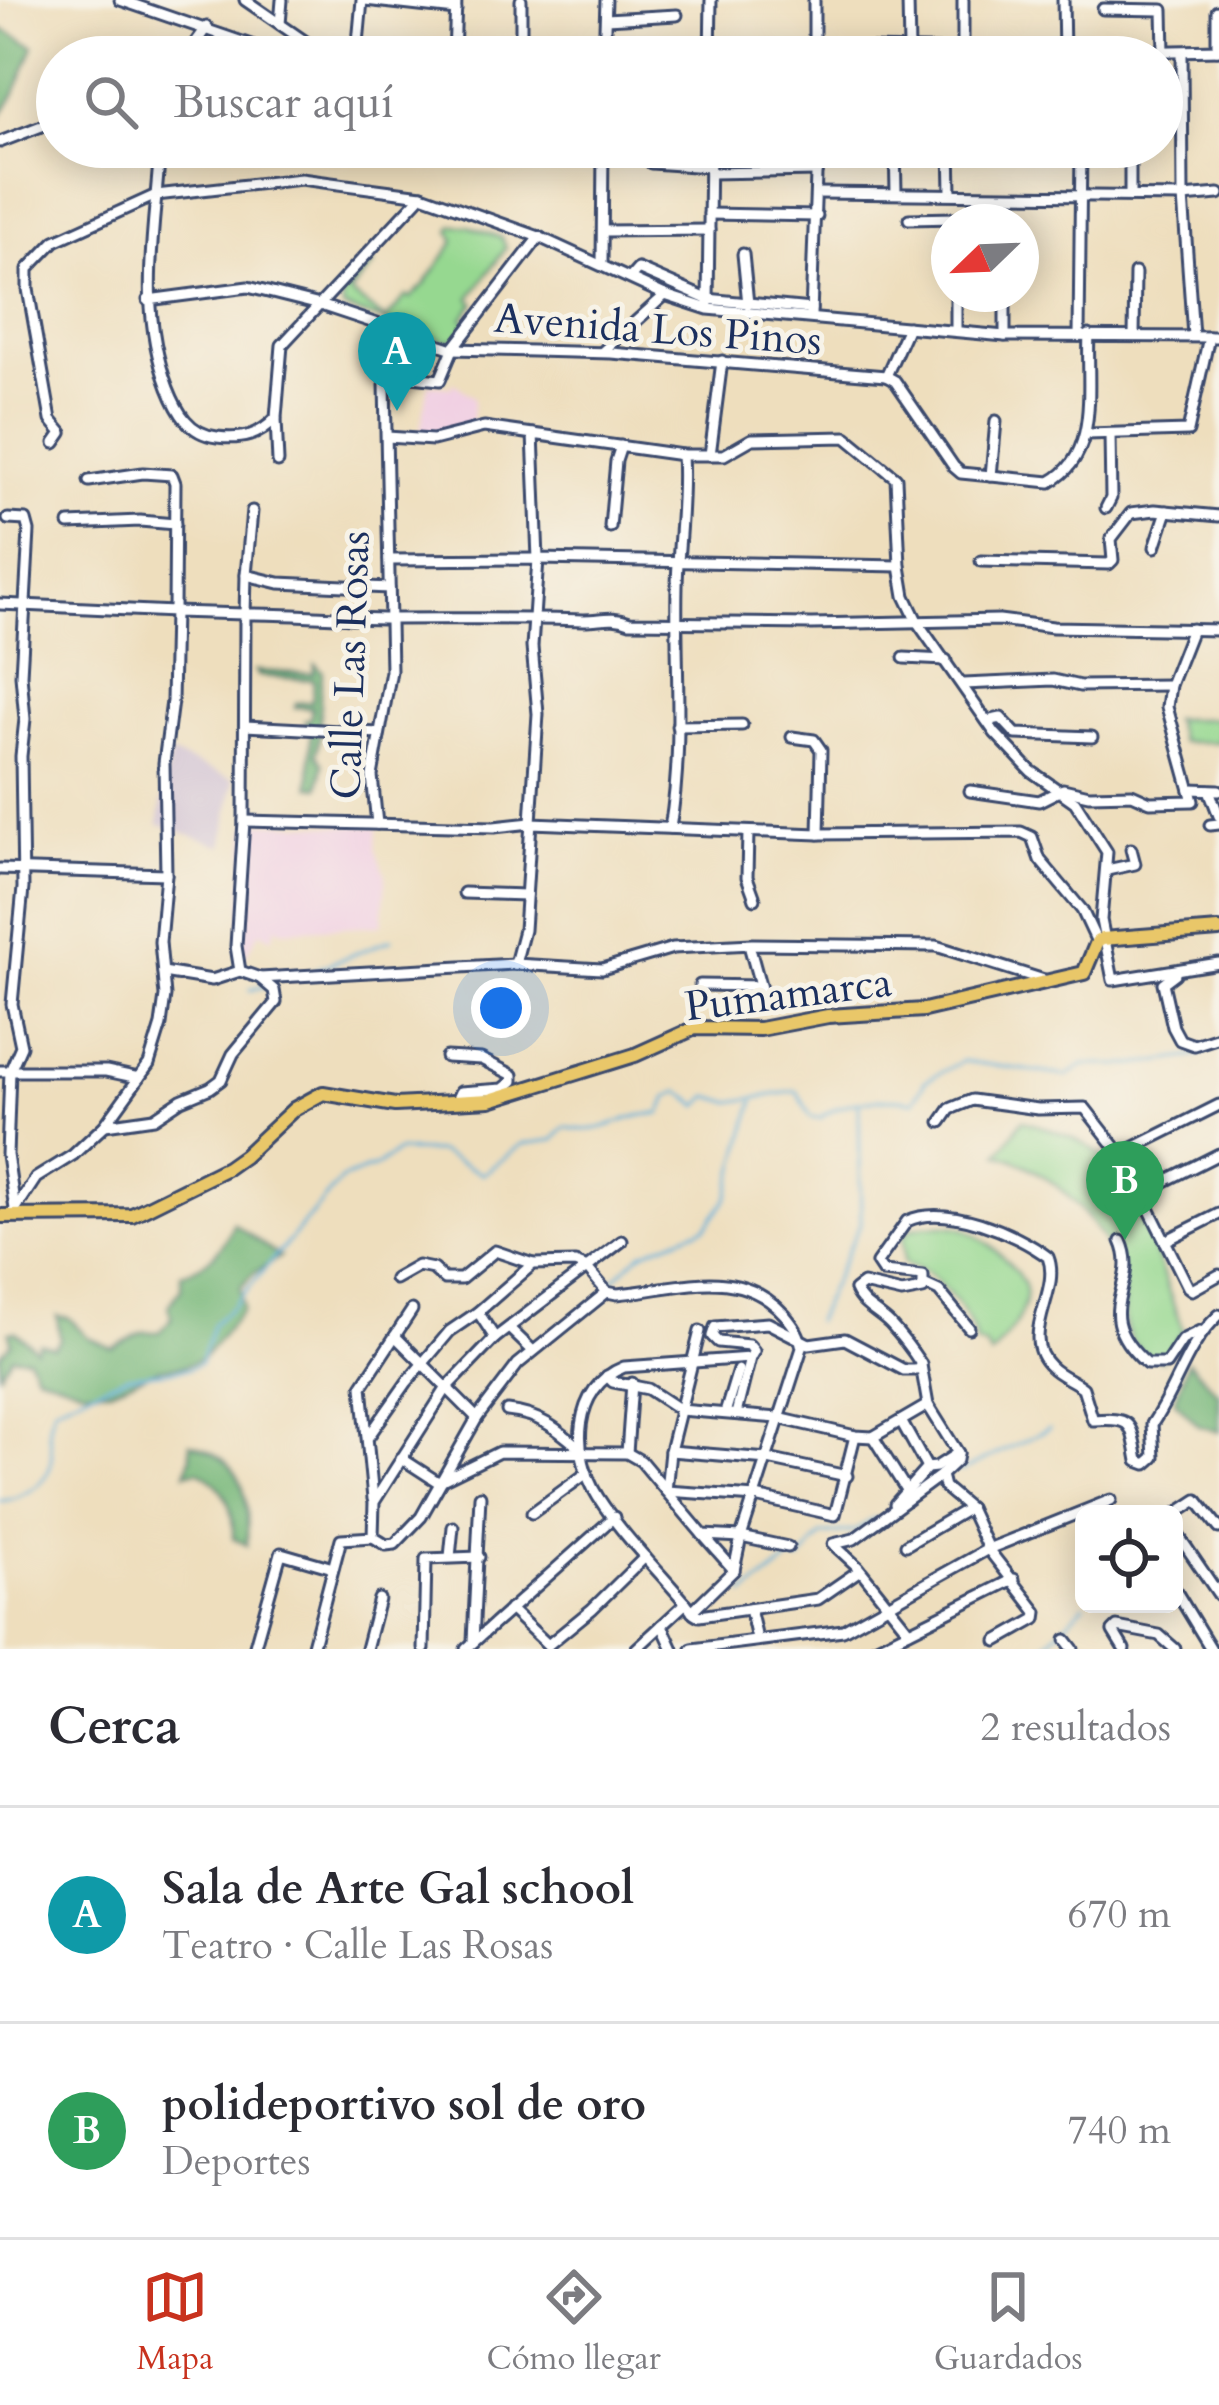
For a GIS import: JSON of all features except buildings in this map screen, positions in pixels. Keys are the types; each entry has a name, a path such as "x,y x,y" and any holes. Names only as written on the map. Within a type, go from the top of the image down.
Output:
{"main road":[{"path":"1100,940 1219,930"},
{"name":"Pumamarca","path":"8,1214 132,1215 226,1168 294,1108 323,1093 395,1105 501,1099 635,1055 695,1028 760,1029 828,1016 924,1010 1084,973 1100,940"}],"street":[{"path":"120,0 230,36"},
{"path":"245,0 297,36"},
{"path":"280,24 282,0"},
{"path":"359,36 363,0 456,5 455,36"},
{"path":"520,36 521,0"},
{"path":"605,36 606,0"},
{"path":"710,36 711,0"},
{"path":"814,0 814,36"},
{"path":"903,36 906,0"},
{"path":"963,0 963,36"},
{"path":"1063,0 1064,36"},
{"path":"1103,9 1163,10 1164,36"},
{"path":"1183,53 1218,50 1217,11"},
{"path":"606,19 677,14"},
{"path":"200,36 207,27"},
{"path":"0,142 36,128"},
{"path":"158,168 148,300 158,363 184,420 208,436 238,438 263,431 276,418"},
{"path":"602,265 603,168"},
{"path":"692,168 817,171 811,315"},
{"path":"896,168 896,192"},
{"path":"950,168 951,192"},
{"path":"908,327 886,376 895,380 953,467 1030,483 1057,479 1087,434 1081,168"},
{"path":"1130,168 1130,196"},
{"path":"1183,168 1193,336"},
{"path":"708,304 709,170"},
{"path":"52,419 28,269 55,241 156,195 284,179 422,195 539,237 665,296 708,304 1005,336 1214,338 1188,430 1087,434"},
{"path":"933,192 933,204"},
{"path":"818,193 1219,194"},
{"path":"278,462 276,418 283,345 422,195"},
{"path":"709,214 817,216"},
{"path":"909,219 931,219"},
{"path":"603,230 709,230"},
{"name":"Calle Las Rosas","path":"377,824 372,776 391,671 387,377 440,380 453,349 539,237"},
{"path":"743,254 748,304"},
{"path":"630,278 638,269 708,304 748,304 811,315"},
{"path":"1134,336 1135,273"},
{"name":"Avenida Los Pinos","path":"148,300 248,287 320,305 453,349 601,353 886,376"},
{"path":"601,353 665,296"},
{"path":"956,312 956,330"},
{"path":"1005,312 1005,336"},
{"path":"710,455 722,361"},
{"path":"991,476 996,421"},
{"path":"387,437 433,440 470,429 502,429 682,455 724,455 752,439 851,440 896,478 900,566 905,596 918,622 987,721 1031,771 1075,802 1107,852 1100,940"},
{"path":"515,964 524,930 538,714 532,647 538,559 533,434"},
{"path":"1106,508 1111,498 1110,434"},
{"path":"610,526 621,446"},
{"path":"670,828 685,491 682,455"},
{"path":"8,1214 36,1178 73,1155 105,1125 149,1064 161,1025 164,764 172,701 175,483 168,473 89,481"},
{"path":"240,970 236,946 244,821 246,575 252,511"},
{"path":"1155,548 1167,511"},
{"path":"981,561 1109,564 1113,560 1111,539 1131,513 1219,515"},
{"path":"8,519 26,520 29,526 21,675 25,719 22,870 13,1004 21,1046 5,1071 8,1214"},
{"path":"69,524 140,520 176,524"},
{"path":"389,560 900,566"},
{"path":"246,575 272,582 389,588"},
{"path":"0,604 309,613 390,620 615,616 630,622 999,620 1053,627 1219,630"},
{"path":"970,791 1040,801 1058,791 1190,802 1193,798 1168,717 1170,685 1192,629"},
{"path":"904,658 946,660"},
{"path":"964,684 1053,680 1080,686 1170,685"},
{"path":"987,721 1001,718 1016,734 1092,737"},
{"path":"677,726 742,725"},
{"path":"245,726 379,733"},
{"path":"792,737 814,740 821,750 819,834"},
{"path":"1190,789 1214,790 1216,822"},
{"path":"244,821 819,834 1021,832 1032,837 1040,860 1082,910 1100,940 1113,980 1219,964"},
{"path":"748,832 747,878 755,899"},
{"path":"1107,870 1135,864 1131,849"},
{"path":"0,869 166,874"},
{"path":"464,893 526,895"},
{"path":"260,978 515,964 602,969 673,948 749,945 936,946 1046,980"},
{"path":"749,945 765,1004"},
{"path":"0,956 16,957"},
{"path":"105,1125 154,1118 221,1080 232,1054 276,1002 274,990 240,970 212,980 163,972"},
{"path":"1179,971 1162,983 1180,1040 1194,1045 1219,1037"},
{"path":"700,985 760,986"},
{"path":"446,1057 482,1059 513,1075 513,1081 503,1088 460,1092 456,1101"},
{"path":"5,1071 106,1071 139,1078"},
{"path":"940,1122 950,1109 972,1100 1038,1109 1079,1106 1090,1112 1121,1154 1188,1287 1192,1290 1219,1275"},
{"path":"1121,1154 1219,1105"},
{"path":"1141,1193 1219,1154"},
{"path":"1165,1241 1219,1214"},
{"path":"969,1328 918,1274 883,1272 878,1267 896,1232 914,1217 939,1216 982,1226 1048,1257 1052,1273 1038,1329 1041,1354 1056,1372 1083,1388 1090,1418 1117,1418 1132,1428 1142,1465 1154,1457 1152,1424 1200,1331"},
{"path":"374,1502 446,1389 495,1338 622,1241"},
{"path":"1121,1241 1126,1265 1116,1316 1130,1349 1147,1364 1166,1364 1182,1340 1219,1316"},
{"path":"394,1279 418,1266 433,1269 444,1279 460,1279 495,1251 533,1264 575,1262 587,1268 607,1292"},
{"path":"369,1436 450,1331 533,1264"},
{"path":"374,1537 386,1546 395,1544 421,1517 477,1418 518,1364 607,1292 740,1284 769,1298 801,1340 768,1459 734,1570 636,1649"},
{"path":"926,1285 912,1293 868,1284 855,1290 859,1299 890,1324 921,1366 928,1405 958,1453"},
{"path":"374,1537 362,1386 412,1310"},
{"path":"478,1312 495,1338"},
{"path":"730,1413 752,1346 718,1342 712,1330 720,1324 767,1323 815,1345 845,1340 909,1372 921,1366"},
{"path":"509,1328 532,1351"},
{"path":"666,1491 670,1451 700,1331"},
{"path":"395,1336 477,1418"},
{"path":"750,1358 633,1366 608,1376 590,1392 583,1406 583,1451 597,1496 699,1616 818,1599 860,1570"},
{"path":"730,1413 738,1370"},
{"path":"608,1376 613,1382 632,1383 680,1410 778,1418 855,1436 873,1437 928,1405"},
{"path":"627,1453 632,1383"},
{"path":"507,1412 531,1413 583,1451"},
{"path":"902,1421 927,1468"},
{"path":"666,1491 756,1497 835,1515 855,1436"},
{"path":"873,1437 905,1488"},
{"path":"438,1482 499,1451 627,1453 641,1461 734,1570"},
{"path":"670,1451 768,1459 847,1476"},
{"path":"890,1514 905,1488 927,1468 958,1453"},
{"path":"909,1631 833,1543 854,1539 890,1514 941,1475 958,1453"},
{"path":"401,1458 438,1482"},
{"path":"370,1462 392,1473"},
{"path":"532,1513 587,1473"},
{"path":"941,1475 944,1487 969,1508 988,1550 1001,1570 1014,1579 1037,1617 997,1640"},
{"path":"468,1647 479,1496"},
{"path":"692,1649 843,1630 988,1550 1111,1499"},
{"path":"1183,1509 1197,1500 1219,1528"},
{"path":"906,1545 969,1508"},
{"path":"468,1647 614,1517"},
{"path":"450,1557 453,1527"},
{"path":"703,1534 788,1547"},
{"path":"312,1649 345,1536 374,1537"},
{"path":"1183,1542 1219,1595"},
{"path":"254,1649 281,1553 333,1568"},
{"path":"424,1649 426,1559 478,1557"},
{"path":"510,1609 550,1648 645,1558"},
{"path":"873,1649 1014,1579"},
{"path":"366,1649 379,1599"},
{"path":"1183,1603 1211,1649"},
{"path":"750,1609 757,1639"},
{"path":"662,1625 673,1649"},
{"path":"1124,1649 1113,1631 1117,1627 1159,1635 1175,1649"}],"shaded area":[{"path":"453,382 474,398 471,426 419,438 429,384 451,388"},
{"path":"170,754 234,779 223,846 158,824"},
{"path":"247,822 378,827 376,848 386,876 382,925 276,927 272,938 260,931 241,963"}],"green space":[{"path":"0,28 34,46 13,98 0,116"},
{"path":"453,226 469,226 502,238 506,248 470,298 475,303 463,318 469,324 456,338 447,341 343,308 342,296 371,262 374,265 350,293 386,320 406,296 410,298 424,285 455,241 450,231"},
{"path":"315,664 323,672 316,753 323,764 319,787 310,786 311,729 306,720 312,708 295,707 312,702 314,680 259,676 255,671 313,674"},
{"path":"1173,719 1219,719 1219,742 1180,742"},
{"path":"1022,1120 1091,1148 1123,1182 1147,1231 1183,1330 1162,1360 1145,1353 1128,1334 1117,1268 1084,1213 1037,1172 999,1154"},
{"path":"233,1223 280,1257 240,1288 243,1309 204,1357 110,1389 84,1389 36,1373 28,1357 12,1356 0,1373 0,1355 11,1343 9,1332 15,1331 36,1349 39,1343 54,1347 60,1340 57,1316 69,1318 89,1338 112,1348 142,1332 159,1332 172,1318 168,1306 181,1289 181,1274 214,1254"},
{"path":"925,1226 967,1230 1003,1257 1022,1282 1025,1298 1020,1316 991,1356 985,1346 976,1344 965,1316 946,1290 928,1273 904,1263 903,1237"},
{"path":"1188,1361 1219,1394 1219,1432 1199,1426 1175,1401"},
{"path":"190,1443 222,1458 240,1480 247,1509 247,1545 233,1538 232,1516 221,1490 198,1470 186,1473"}],"waterway":[{"path":"314,970 392,939"},
{"path":"250,990 265,986"},
{"path":"0,1501 32,1489 49,1471 49,1425 55,1406 128,1375 188,1369 200,1363 213,1324 342,1179 375,1167 398,1151 439,1152 483,1174 522,1144 554,1140 565,1127 592,1129 661,1114 668,1097 680,1091 699,1106 709,1096 731,1102 797,1091 811,1117 821,1118 865,1100 914,1101 925,1081 963,1061 1067,1076 1084,1065 1134,1065 1197,1056 1219,1046"},
{"path":"613,1280 641,1253 706,1227 728,1197 754,1102"},
{"path":"815,1321 861,1222 859,1105"},
{"path":"952,1471 964,1470 1049,1429"},
{"path":"744,1595 791,1559 800,1561 822,1535 855,1531 875,1518"},
{"path":"1041,1649 1075,1613"}],"place":[{"name":"Sala de Arte Gal school","path":"397,411"},
{"name":"polideportivo sol de oro","path":"1125,1240"}]}
